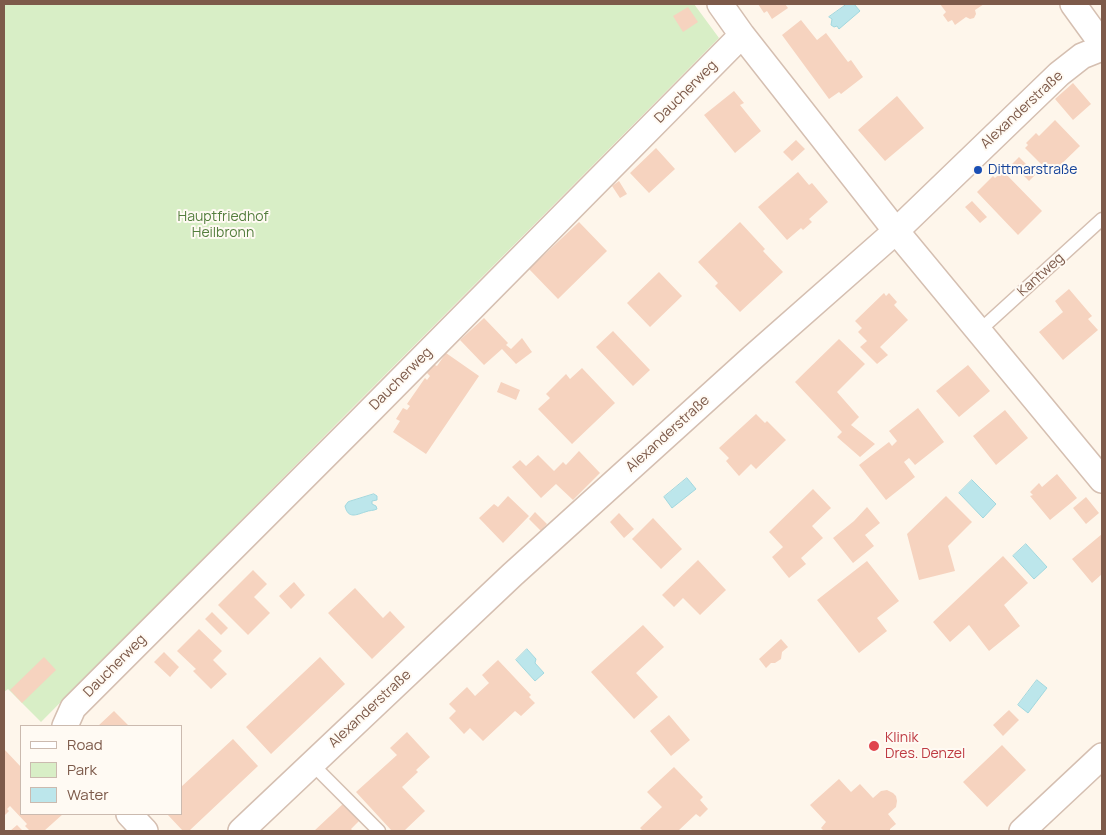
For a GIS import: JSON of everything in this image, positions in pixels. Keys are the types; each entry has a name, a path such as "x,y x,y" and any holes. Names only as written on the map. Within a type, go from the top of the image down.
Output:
{"street":[{"path":"720,4 742,35 896,231 1102,480"},
{"path":"1073,4 1102,44"},
{"name":"Daucherweg","path":"65,725 73,708 742,35"},
{"name":"Alexanderstraße","path":"241,831 512,575 753,356 896,231 1059,74 1082,56 1102,48"},
{"path":"1022,831 1102,756"},
{"path":"130,815 145,831"}],"lane":[{"name":"Kantweg","path":"980,331 1102,219"},
{"path":"312,764 379,831"}],"green space":[{"name":"Hauptfriedhof Heilbronn","path":"4,4 694,4 719,38 41,722 8,689 4,692"}],"water":[{"path":"847,4 854,4 860,11 839,29 837,26 834,27 831,25 832,19 829,17"},
{"path":"687,478 696,489 672,508 664,497"},
{"path":"972,480 996,504 983,518 959,493"},
{"path":"374,494 377,496 377,500 372,501 372,504 377,509 356,515 348,513 346,510 345,506 348,502"},
{"path":"1026,544 1047,567 1034,579 1013,556"},
{"path":"527,649 536,659 535,663 544,673 535,681 516,660"},
{"path":"1037,680 1047,688 1028,713 1018,705"}],"building":[{"path":"758,4 785,4 788,8 772,19 767,11 764,13"},
{"path":"940,4 984,4 975,10 974,18 966,17 955,25 952,20 948,22 943,15 946,12"},
{"path":"688,7 698,22 683,32 673,16"},
{"path":"801,20 817,40 826,33 848,62 851,60 863,77 841,94 839,92 829,99 782,35"},
{"path":"1073,83 1091,104 1073,120 1055,99"},
{"path":"734,91 744,103 740,105 761,131 735,153 704,115"},
{"path":"897,96 924,128 885,161 858,130"},
{"path":"1055,120 1080,146 1051,174 1025,148 1028,145 1026,143 1036,133 1039,136"},
{"path":"796,140 805,149 792,161 783,152"},
{"path":"656,148 675,169 649,193 630,173"},
{"path":"1019,157 1036,174 1029,181 1012,164"},
{"path":"1003,171 1042,211 1018,235 977,192 993,176 995,178"},
{"path":"798,172 809,185 812,183 828,202 809,219 812,222 803,230 801,228 787,240 758,207"},
{"path":"619,181 627,194 620,198 612,186"},
{"path":"972,201 987,217 980,223 965,207"},
{"path":"579,222 607,251 558,299 529,269"},
{"path":"740,222 783,272 740,312 715,286 718,283 698,262"},
{"path":"659,272 682,296 650,327 627,303"},
{"path":"1069,289 1092,316 1088,319 1098,330 1063,360 1039,332 1063,312 1055,301"},
{"path":"884,293 886,296 889,293 897,302 894,305 908,320 880,347 888,355 877,364 860,347 867,341 858,332 862,328 855,321"},
{"path":"484,318 508,343 506,345 511,349 522,338 532,352 516,364 502,349 484,365 460,340"},
{"path":"613,331 650,370 633,386 596,347"},
{"path":"839,339 865,364 837,392 859,417 851,425 875,444 860,457 837,437 842,432 795,382"},
{"path":"446,353 479,376 426,454 393,432 400,421 396,419 403,408 407,410 410,406 407,404 425,378 427,380 430,376 427,373 433,364 437,366"},
{"path":"968,365 990,391 959,417 936,391"},
{"path":"582,368 615,403 572,444 538,409 550,398 546,394 566,374 570,379"},
{"path":"501,382 520,390 516,400 497,392"},
{"path":"918,408 944,442 915,465 909,458 904,462 915,477 886,500 859,465 889,442 892,446 897,441 889,431"},
{"path":"1005,410 1028,438 996,465 973,436"},
{"path":"756,414 765,423 767,421 786,440 756,469 751,464 739,476 726,461 729,458 719,448"},
{"path":"579,451 600,473 573,500 556,484 541,498 512,467 520,460 526,466 538,455 554,471 563,462 566,465"},
{"path":"1057,474 1077,498 1050,520 1030,496 1033,495 1030,492 1039,483 1042,487"},
{"path":"813,489 831,508 812,526 823,538 801,558 806,564 789,578 772,557 783,547 769,532"},
{"path":"508,496 529,516 503,543 479,518 494,504 498,507"},
{"path":"946,496 972,522 948,546 955,571 919,580 907,534"},
{"path":"1086,497 1099,513 1086,524 1073,508"},
{"path":"867,507 880,523 865,535 874,546 853,563 833,538 854,521"},
{"path":"535,512 547,524 541,531 529,519"},
{"path":"619,513 634,529 624,538 610,522"},
{"path":"653,518 682,549 661,569 632,539"},
{"path":"1102,534 1102,574 1092,583 1072,559"},
{"path":"1003,556 1028,583 1004,605 1020,626 989,651 969,625 950,642 933,622"},
{"path":"698,560 726,590 700,615 683,598 674,607 662,595"},
{"path":"867,561 899,601 877,618 887,631 859,653 817,600"},
{"path":"253,570 267,584 254,597 270,613 248,635 218,605"},
{"path":"294,582 305,595 291,609 279,596"},
{"path":"355,588 383,618 390,611 405,627 372,659 328,613"},
{"path":"212,612 228,628 221,635 205,619"},
{"path":"643,625 664,647 636,673 658,697 634,719 591,672"},
{"path":"199,629 222,651 213,660 227,674 211,689 193,671 196,669 177,651"},
{"path":"781,639 788,647 782,652 781,659 771,663 766,668 759,659"},
{"path":"164,652 179,667 170,677 154,662"},
{"path":"44,657 56,670 22,703 10,690"},
{"path":"320,657 345,684 271,754 246,727"},
{"path":"498,660 531,695 529,697 535,703 521,716 515,711 483,741 470,728 464,734 449,718 456,711 449,704 467,687 475,696 489,683 482,675"},
{"path":"1009,710 1019,720 1003,736 993,725"},
{"path":"114,711 128,725 99,725"},
{"path":"669,715 690,740 671,756 650,731"},
{"path":"407,732 430,757 402,787 425,811 404,831 392,831 356,792 397,755 390,748"},
{"path":"233,739 258,766 189,831 183,831 168,815 182,815 182,786"},
{"path":"1002,745 1026,770 987,807 963,782"},
{"path":"4,749 20,766 20,815 62,815 44,831 30,831 25,826 27,824 10,806 7,809 9,811 4,816"},
{"path":"674,767 703,797 700,800 708,809 700,817 696,814 678,831 643,831 640,828 662,807 647,792"},
{"path":"839,779 851,792 860,784 873,798 881,791 887,790 896,796 896,807 888,814 896,824 890,831 824,831 821,828 826,822 810,805"},
{"path":"345,802 361,819 351,829 353,831 314,831"},
{"path":"17,825 23,831 10,831"}],"place":[{"name":"Dittmarstraße","path":"978,170"},
{"name":"Klinik Dres. Denzel","path":"874,746"}]}
